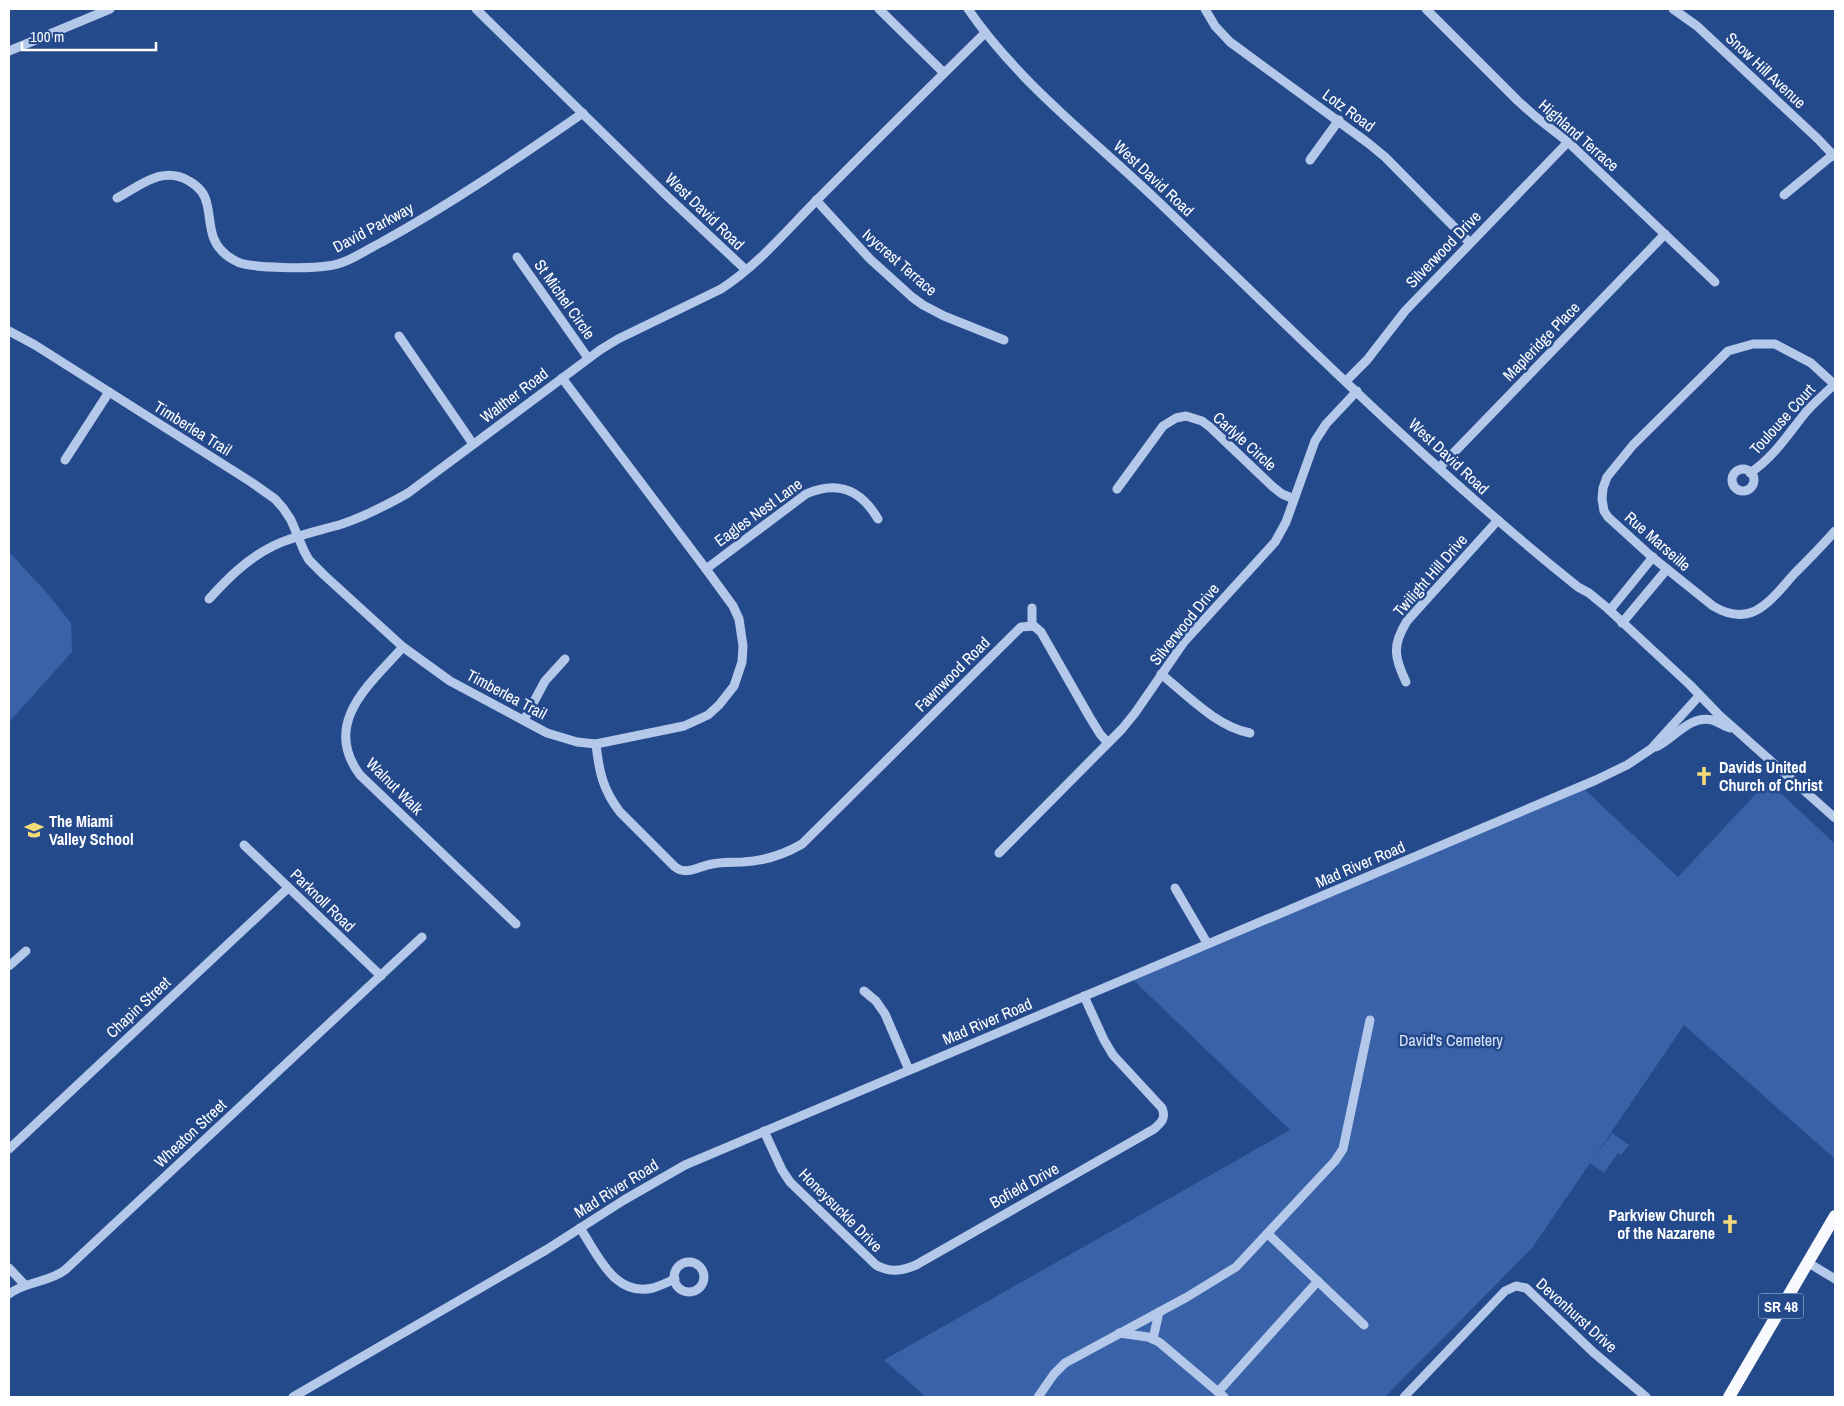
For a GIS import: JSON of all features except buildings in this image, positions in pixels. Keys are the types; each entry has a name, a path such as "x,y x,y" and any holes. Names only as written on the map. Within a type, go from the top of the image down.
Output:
{"main road":[{"name":"SR 48","path":"1729,1397 1835,1216"}],"street":[{"path":"9,51 110,9"},
{"name":"West David Road","path":"476,9 668,197 746,270 985,33 1032,86 1159,202 1439,468 1578,588 1588,593 1610,610 1622,623 1654,650 1699,696 1835,818"},
{"path":"879,9 944,72"},
{"path":"968,9 985,33"},
{"name":"Lotz Road","path":"1205,9 1215,26 1230,42 1338,120 1385,157 1470,243"},
{"name":"Highland Terrace","path":"1426,9 1518,101 1568,142 1715,282"},
{"name":"Snow Hill Avenue","path":"1673,9 1697,26 1834,155"},
{"name":"David Parkway","path":"117,198 154,177 171,174 182,177 195,185 205,197 213,239 229,258 251,265 327,266 350,259 394,236 583,113"},
{"path":"1310,160 1338,120"},
{"name":"Silverwood Drive","path":"1346,381 1367,360 1405,311 1568,142"},
{"path":"1784,194 1834,155"},
{"name":"Ivycrest Terrace","path":"816,200 870,259 917,301 944,316 1004,340"},
{"name":"Mapleridge Place","path":"1439,468 1665,234"},
{"name":"St Michel Circle","path":"517,257 588,358"},
{"name":"Walther Road","path":"209,599 227,579 254,557 275,545 297,536 341,524 387,505 408,493 588,358 618,339 721,290 746,270"},
{"name":"Timberlea Trail","path":"9,331 35,345 265,492 283,508 291,520 309,560 402,647 450,681 547,733 560,738 596,744 684,726 695,722 719,705 734,686 742,662 742,632 733,606 562,378"},
{"path":"399,336 473,444"},
{"name":"Rue Marseille","path":"1835,384 1811,363 1775,344 1753,344 1735,348 1723,354 1633,444 1605,481 1602,499 1604,511 1608,518 1712,606 1723,612 1747,613 1765,607 1835,531"},
{"name":"Toulouse Court","path":"1750,473 1774,454 1807,410 1835,384"},
{"name":"Silverwood Drive","path":"999,853 1108,743 1135,713 1161,674 1195,629 1275,542 1286,522 1309,454 1319,433 1357,391"},
{"path":"66,460 109,392"},
{"name":"Carlyle Circle","path":"1117,489 1163,426 1176,418 1186,416 1202,421 1272,486 1282,494 1294,499"},
{"name":"Eagles Nest Lane","path":"706,569 806,494 816,490 838,487 854,493 871,507 878,519"},
{"name":"Twilight Hill Drive","path":"1406,682 1397,663 1396,652 1400,632 1407,621 1498,520"},
{"path":"1610,610 1653,557"},
{"path":"1622,623 1667,569"},
{"path":"1032,608 1032,626 1041,632 1089,716 1108,743"},
{"name":"Fawnwood Road","path":"596,744 603,783 612,803 679,870 690,871 713,863 762,860 775,857 796,848 812,836 1016,630 1021,627 1032,626"},
{"name":"Walnut Walk","path":"402,647 350,710 346,734 350,758 360,775 516,924"},
{"path":"524,720 544,681 565,659"},
{"path":"1161,674 1222,723 1233,729 1250,733"},
{"name":"Mad River Road","path":"295,1397 546,1250 685,1164 1589,784 1627,765 1652,749 1699,696"},
{"path":"1652,749 1667,742 1691,722 1699,719 1712,720 1738,732"},
{"name":"Parknoll Road","path":"244,845 381,976"},
{"name":"Chapin Street","path":"9,1149 288,888"},
{"path":"1175,888 1207,943"},
{"name":"Wheaton Street","path":"9,1294 24,1284 52,1278 65,1270 422,937"},
{"path":"9,966 26,951"},
{"path":"864,990 876,1001 885,1014 909,1070"},
{"name":"Bofield Drive","path":"895,1271 905,1270 916,1265 1154,1130 1162,1122 1164,1118 1162,1108 1113,1055 1084,996"},
{"path":"1038,1397 1054,1374 1065,1363 1159,1312 1236,1267 1335,1161 1343,1149 1370,1020"},
{"name":"Honeysuckle Drive","path":"764,1131 782,1170 790,1182 876,1266 895,1271"},
{"path":"580,1228 606,1268 623,1285 637,1289 652,1288 675,1280"},
{"path":"1268,1234 1364,1325"},
{"path":"1807,1262 1835,1279"},
{"path":"9,1268 24,1284"},
{"path":"1119,1333 1148,1336 1160,1342 1221,1394 1318,1281"},
{"name":"Devonhurst Drive","path":"1404,1397 1505,1291 1516,1286 1526,1288 1593,1352 1646,1397"},
{"path":"1153,1339 1159,1312"}],"green space":[{"path":"9,552 48,594 71,623 72,652 9,722"},
{"name":"David's Cemetery","path":"1768,781 1835,844 1835,1159 1684,1025 1591,1162 1612,1133 1629,1145 1621,1155 1618,1153 1604,1173 1590,1163 1532,1248 1385,1397 926,1397 884,1360 1290,1130 1129,976 1582,787 1678,877"}],"place":[{"name":"Davids United Church of Christ","path":"1704,776"},
{"name":"The Miami Valley School","path":"34,830"},
{"name":"Parkview Church of the Nazarene","path":"1730,1224"}]}
